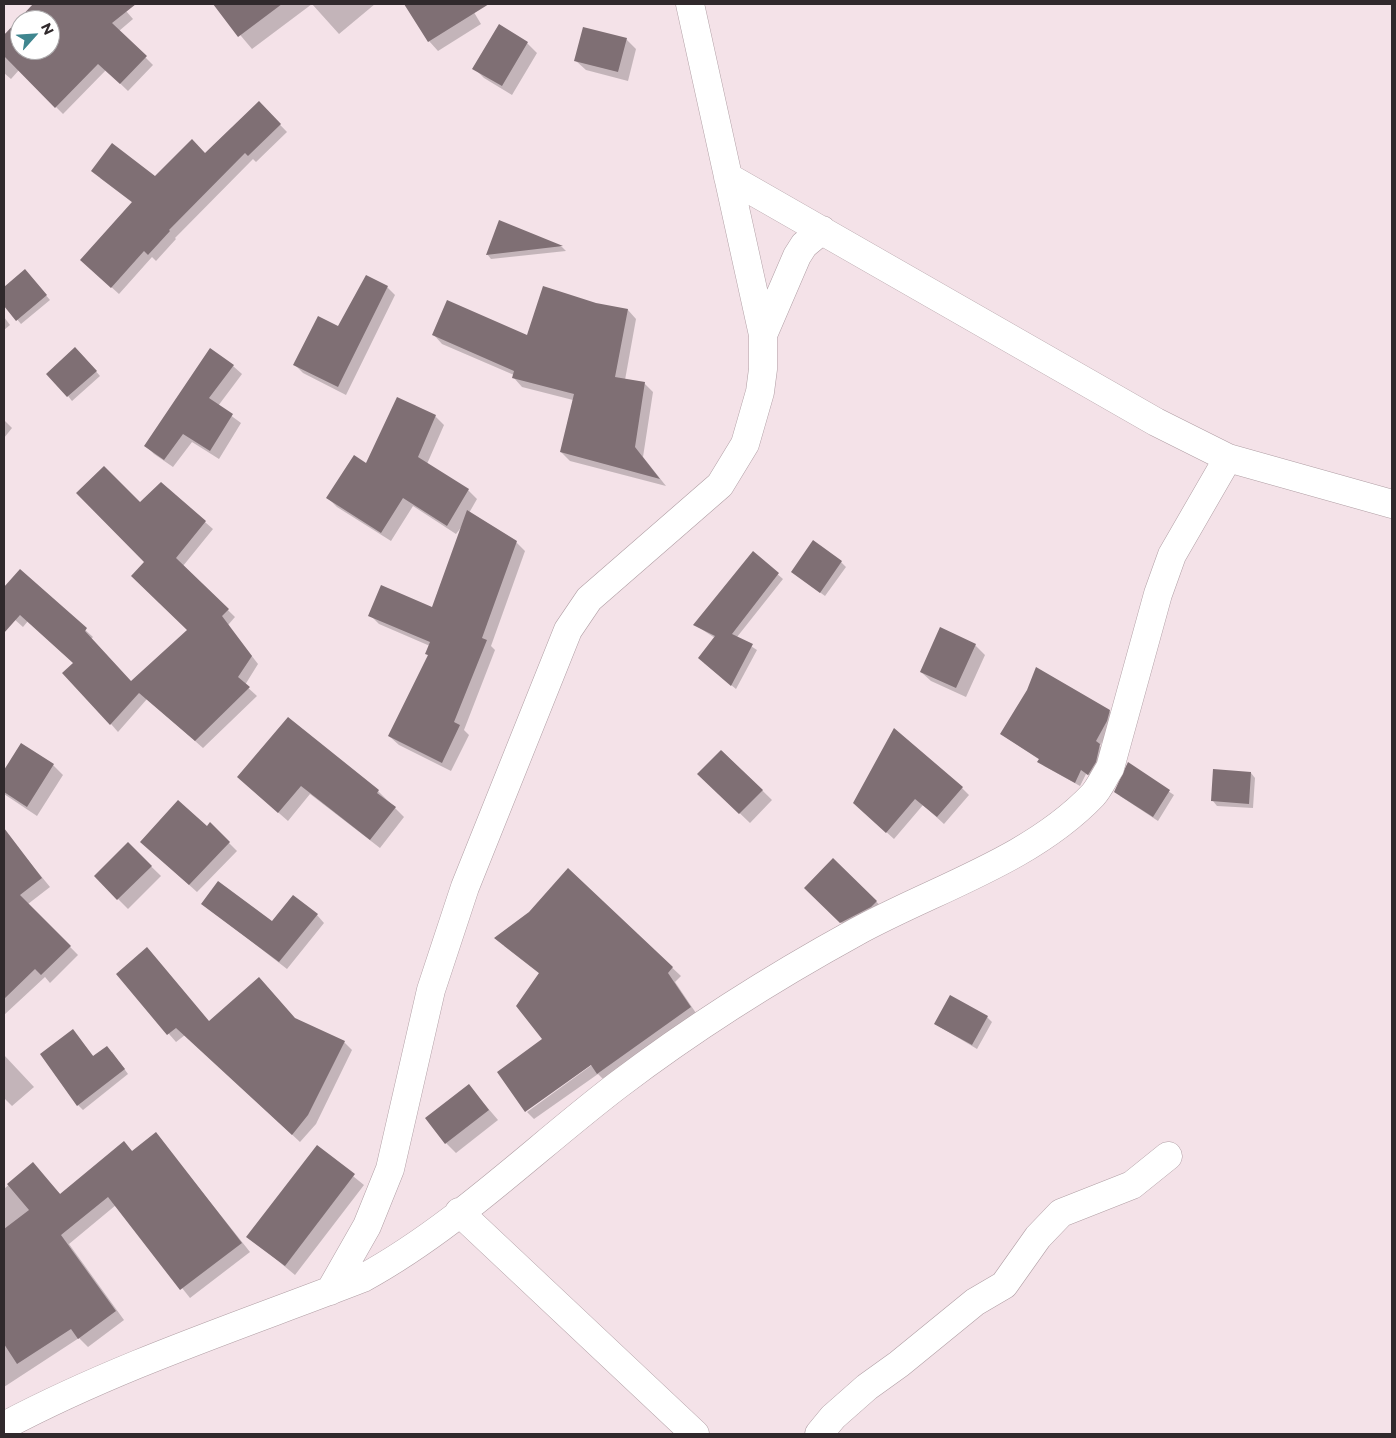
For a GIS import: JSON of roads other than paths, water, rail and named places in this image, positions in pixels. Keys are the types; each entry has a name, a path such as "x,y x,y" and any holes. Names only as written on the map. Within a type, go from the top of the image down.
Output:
{"street":[{"path":"330,1291 367,1226 390,1169 431,990 465,888 568,630 589,599 720,485 746,444 760,392 763,369 763,335 690,4"},
{"path":"728,177 1156,422 1228,458 1392,504"},
{"path":"763,335 797,256 804,245 822,230"},
{"path":"4,1426 43,1405 134,1364 363,1278 394,1261 460,1212 619,1084 735,1002 896,910 983,870 1031,844 1072,815 1095,793 1110,768 1158,594 1172,555 1228,458"},
{"path":"819,1434 832,1417 867,1387 899,1364 975,1302 1004,1285 1038,1237 1061,1214 1132,1185 1168,1156"},
{"path":"460,1212 696,1434"}]}
